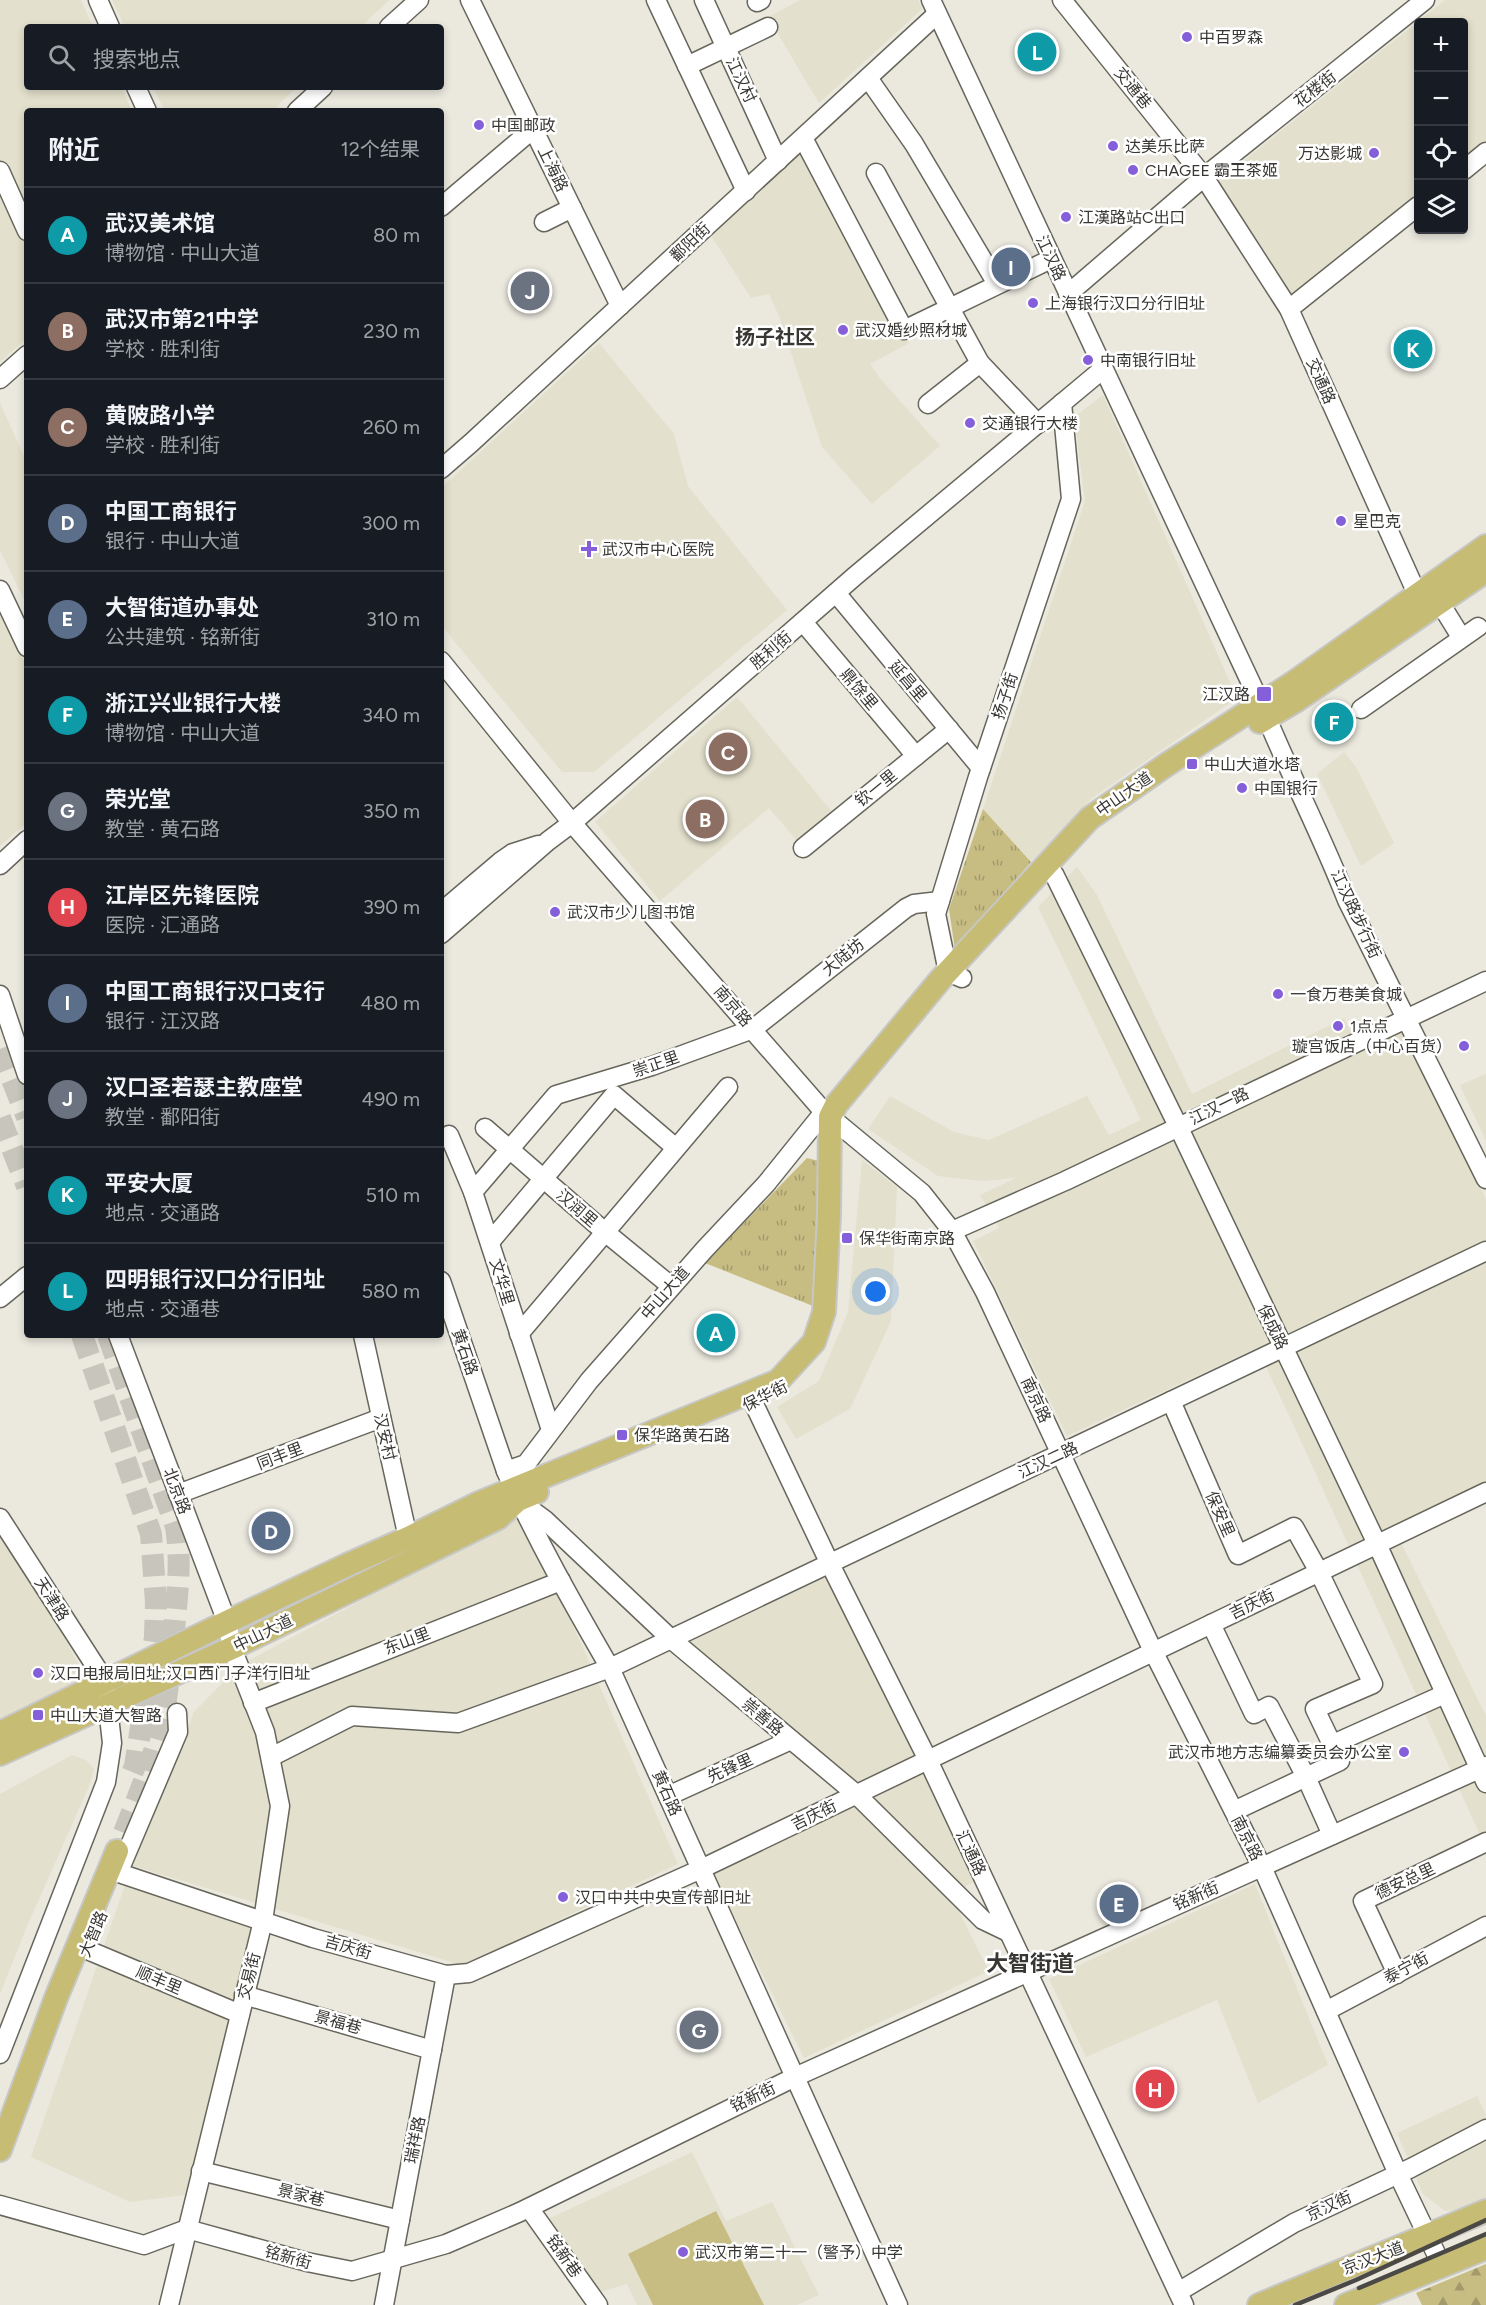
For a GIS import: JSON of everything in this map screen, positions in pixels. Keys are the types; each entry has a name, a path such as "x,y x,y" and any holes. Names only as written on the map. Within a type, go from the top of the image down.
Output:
{"main road":[{"name":"中山大道","path":"955,975 1102,827 1192,764 1486,546"},
{"name":"中山大道","path":"831,1117 1090,818 1166,765 1264,711 1297,700 1486,571"},
{"name":"保华街","path":"513,1486 754,1404 782,1390 803,1373 823,1347 834,1315 831,1117"},
{"name":"保华街","path":"513,1486 778,1380 814,1342 824,1312 831,1117"},
{"name":"中山大道","path":"0,1733 513,1486"},
{"name":"中山大道","path":"0,1754 232,1648 498,1518 513,1486"},
{"name":"大智路","path":"0,2152 56,1998 82,1948 113,1855"},
{"name":"大智路","path":"0,2112 113,1855"},
{"name":"京汉大道","path":"1259,2305 1486,2211"},
{"name":"京汉大道","path":"1346,2305 1486,2248"}],"street":[{"path":"98,0 109,24"},
{"path":"392,24 418,0"},
{"name":"上海路","path":"470,0 620,306"},
{"path":"656,0 746,191"},
{"name":"江汉村","path":"704,0 778,161"},
{"name":"交通巷","path":"1062,0 1204,177"},
{"name":"花楼街","path":"1068,294 1204,177 1425,0"},
{"name":"鄱阳街","path":"444,466 868,78 934,7"},
{"name":"江汉路","path":"934,7 1264,711"},
{"path":"687,66 768,27"},
{"path":"868,78 914,144 997,284"},
{"path":"137,90 146,108"},
{"path":"300,108 320,90"},
{"path":"444,204 533,129"},
{"path":"803,138 904,330 1051,259"},
{"path":"1468,167 1486,152"},
{"path":"0,171 24,221"},
{"path":"876,173 980,363 1038,424"},
{"name":"交通路","path":"1204,177 1289,309 1418,596"},
{"path":"544,222 572,208"},
{"path":"1289,309 1414,210"},
{"path":"0,379 24,358"},
{"path":"928,404 980,363"},
{"name":"胜利街","path":"444,931 836,593 1103,369"},
{"name":"扬子街","path":"955,975 936,914 981,768 1071,499 1062,404"},
{"path":"0,590 24,641"},
{"name":"延昌里","path":"836,593 981,768"},
{"path":"1440,603 1461,638"},
{"name":"鼎馀里","path":"803,622 916,756"},
{"path":"1361,709 1478,627"},
{"name":"南京路","path":"444,665 572,823 831,1117 922,1193 952,1231 985,1292 1153,1652 1262,1867 1398,2174 1442,2266"},
{"name":"江汉路步行街","path":"1264,711 1347,900 1486,1179"},
{"name":"钦一里","path":"803,848 949,729"},
{"path":"444,909 513,853 548,841"},
{"path":"0,865 24,843"},
{"name":"保成路","path":"1054,874 1178,1126 1377,1544 1445,1694 1484,1772"},
{"name":"大陆坊","path":"753,1029 906,908 940,901"},
{"name":"江汉一路","path":"952,1231 1065,1181 1486,981"},
{"path":"0,995 24,1066"},
{"name":"崇正里","path":"510,1150 556,1095 652,1066 753,1029"},
{"path":"519,1334 728,1087"},
{"path":"490,1242 614,1095 676,1148"},
{"name":"中山大道","path":"513,1486 550,1430 589,1381 704,1250 831,1117"},
{"name":"汉润里","path":"485,1128 671,1286"},
{"name":"文华里","path":"449,1135 473,1192 550,1430"},
{"path":"473,1192 510,1150"},
{"name":"江汉二路","path":"271,1757 352,1716 458,1723 610,1668 1486,1251"},
{"path":"0,1298 24,1278"},
{"name":"黄石路","path":"444,1290 513,1486 561,1581 610,1668 898,2305"},
{"name":"北京路","path":"119,1338 227,1622 232,1648"},
{"name":"汉安村","path":"364,1338 408,1538"},
{"name":"保安里","path":"1171,1401 1238,1555 1294,1527 1319,1572"},
{"name":"汇通路","path":"754,1404 928,1760 1181,2299"},
{"name":"同丰里","path":"178,1494 381,1418"},
{"name":"崇善路","path":"513,1486 544,1520 671,1639 856,1794 983,1920 1008,1932"},
{"name":"吉庆街","path":"113,1855 263,1921 313,1938 446,1975 469,1973 701,1869 1486,1492"},
{"name":"天津路","path":"0,1518 105,1681"},
{"path":"1234,1811 1340,1761 1315,1709 1373,1684 1319,1572"},
{"name":"东山里","path":"253,1703 561,1581"},
{"path":"1211,1624 1254,1713 1269,1706 1306,1777 1332,1835"},
{"name":"交易街","path":"169,2305 263,1921 280,1806 266,1732 232,1648"},
{"path":"0,2054 106,1782 112,1743 105,1681"},
{"path":"1333,1744 1445,1694"},
{"name":"大智路","path":"113,1855 178,1732 177,1713"},
{"name":"先锋里","path":"668,1796 791,1740"},
{"name":"铭新街","path":"187,2229 306,2262 352,2271 446,2244 529,2208 795,2077 1332,1835 1484,1772"},
{"name":"德安总里","path":"1397,1974 1363,1901 1486,1842"},
{"name":"泰宁街","path":"1326,2011 1486,1926"},
{"name":"顺丰里","path":"82,1948 240,2014"},
{"name":"瑞祥路","path":"384,2305 446,1975"},
{"name":"景福巷","path":"244,1995 432,2050"},
{"name":"京汉街","path":"1181,2299 1294,2223 1486,2129"},
{"name":"景家巷","path":"201,2171 400,2220"},
{"path":"0,2205 144,2245 187,2229"},
{"name":"铭新巷","path":"529,2208 598,2305"}],"shaded area":[{"path":"0,0 81,0 92,24 24,24 24,90 122,90 131,108 24,108 24,341 0,362"},
{"path":"112,0 389,0 364,24 124,24"},
{"path":"800,0 918,0 922,9 819,103 768,17"},
{"path":"1445,0 1486,0 1486,141 1468,156 1468,18 1422,18"},
{"path":"1414,25 1414,199 1292,297 1218,181"},
{"path":"154,90 294,90 275,108 164,108"},
{"name":"武汉婚纱照材城","path":"804,149 909,343 870,364 940,446 872,504 822,447 779,316 769,294 751,298 708,231"},
{"name":"武汉市中心医院","path":"599,343 674,434 688,486 787,610 594,772 562,772 444,629 444,485"},
{"path":"1103,395 1237,698 1091,799 1031,862 983,809 1085,501 1074,417"},
{"path":"0,403 24,456 24,600 0,550"},
{"path":"0,610 24,661 24,825 0,846"},
{"path":"737,697 838,819 803,848 769,808 660,901 595,822"},
{"path":"1344,752 1356,767 1394,843 1361,866 1317,774"},
{"path":"1077,867 1097,895 1192,1094 1344,1018 1360,1050 1402,1029 1486,1199 1486,1242 1301,1331 1486,1259 1486,1483 1394,1528 1486,1716 1486,1848 1257,1348 1067,1436 973,1241 999,1228 980,1195 1016,1178 982,1181 938,1176 868,1129 890,1096 954,1132 989,1140 1087,1096 1109,1135 1141,1120 1038,907"},
{"path":"1486,1074 1486,1141 1460,1085"},
{"path":"862,1160 897,1187 891,1321 850,1409 796,1439 777,1407 819,1381 848,1312"},
{"path":"524,1514 678,1864 546,1926 539,1935 471,1968 133,1866 194,1712 240,1665"},
{"name":"汉口电报局旧址;汉口西门子洋行旧址","path":"0,1536 46,1605 78,1663 72,1684 0,1723"},
{"path":"825,1575 917,1755 858,1783 687,1643"},
{"path":"72,1755 86,1760 94,1769 90,1784 28,1924 0,1994 0,1794"},
{"path":"925,1770 976,1881 961,1889 870,1798"},
{"path":"854,1803 952,1898 989,1971 804,2058 711,1871"},
{"path":"1255,1884 1328,2065 1258,2103 1217,2000 1086,2057 1049,1979"},
{"path":"125,1885 252,1928 185,2195 130,2202 31,2157"},
{"path":"1477,2096 1486,2115 1486,2200 1467,2209 1445,2211 1423,2194 1397,2133"},
{"name":"武汉市第二十一（警予）中学","path":"692,2152 726,2221 772,2202 819,2295 797,2305 637,2305 627,2284 597,2293 546,2220"}],"green space":[{"path":"983,809 1031,862 955,950 949,909"},
{"path":"807,1158 827,1163 818,1308 705,1263"},
{"path":"716,2211 764,2305 653,2305 628,2254"},
{"path":"1486,2264 1486,2305 1422,2305 1416,2293"}],"tunnel":[{"path":"0,1049 24,1109"},
{"path":"0,1118 24,1178"},
{"path":"83,1338 151,1534 156,1602 155,1637 135,1766 130,1778"},
{"path":"109,1338 176,1527 179,1562 167,1695 162,1720 148,1770 117,1851"}],"railway":[{"path":"1295,2305 1356,2280 1486,2220"},
{"path":"1359,2288 1486,2234"}],"place":[{"name":"中百罗森","path":"1187,37"},
{"name":"四明银行汉口分行旧址","path":"1037,52"},
{"name":"中国邮政","path":"479,125"},
{"name":"达美乐比萨","path":"1113,146"},
{"name":"万达影城","path":"1374,153"},
{"name":"CHAGEE 霸王茶姬","path":"1133,170"},
{"name":"江漢路站C出口","path":"1066,217"},
{"name":"中国工商银行汉口支行","path":"1011,267"},
{"name":"汉口圣若瑟主教座堂","path":"530,291"},
{"name":"上海银行汉口分行旧址","path":"1033,303"},
{"name":"武汉婚纱照材城","path":"843,330"},
{"name":"平安大厦","path":"1413,349"},
{"name":"中南银行旧址","path":"1088,360"},
{"name":"交通银行大楼","path":"970,423"},
{"name":"星巴克","path":"1341,521"},
{"name":"武汉市中心医院","path":"589,549"},
{"name":"江汉路","path":"1264,694"},
{"name":"浙江兴业银行大楼","path":"1334,722"},
{"name":"黄陂路小学","path":"728,752"},
{"name":"中山大道水塔","path":"1192,764"},
{"name":"中国银行","path":"1242,788"},
{"name":"武汉市第21中学","path":"705,819"},
{"name":"武汉市少儿图书馆","path":"555,912"},
{"name":"一食万巷美食城","path":"1278,994"},
{"name":"1点点","path":"1338,1026"},
{"name":"璇宫饭店（中心百货）","path":"1464,1046"},
{"name":"保华街南京路","path":"847,1238"},
{"name":"武汉美术馆","path":"716,1333"},
{"name":"保华路黄石路","path":"622,1435"},
{"name":"中国工商银行","path":"271,1531"},
{"name":"汉口电报局旧址;汉口西门子洋行旧址","path":"38,1673"},
{"name":"中山大道大智路","path":"38,1715"},
{"name":"武汉市地方志编纂委员会办公室","path":"1404,1752"},
{"name":"汉口中共中央宣传部旧址","path":"563,1897"},
{"name":"大智街道办事处","path":"1119,1904"},
{"name":"荣光堂","path":"699,2030"},
{"name":"江岸区先锋医院","path":"1155,2089"},
{"name":"武汉市第二十一（警予）中学","path":"683,2252"}],"district":[{"name":"扬子社区","path":"775,337"},
{"name":"大智街道","path":"1030,1963"}]}
